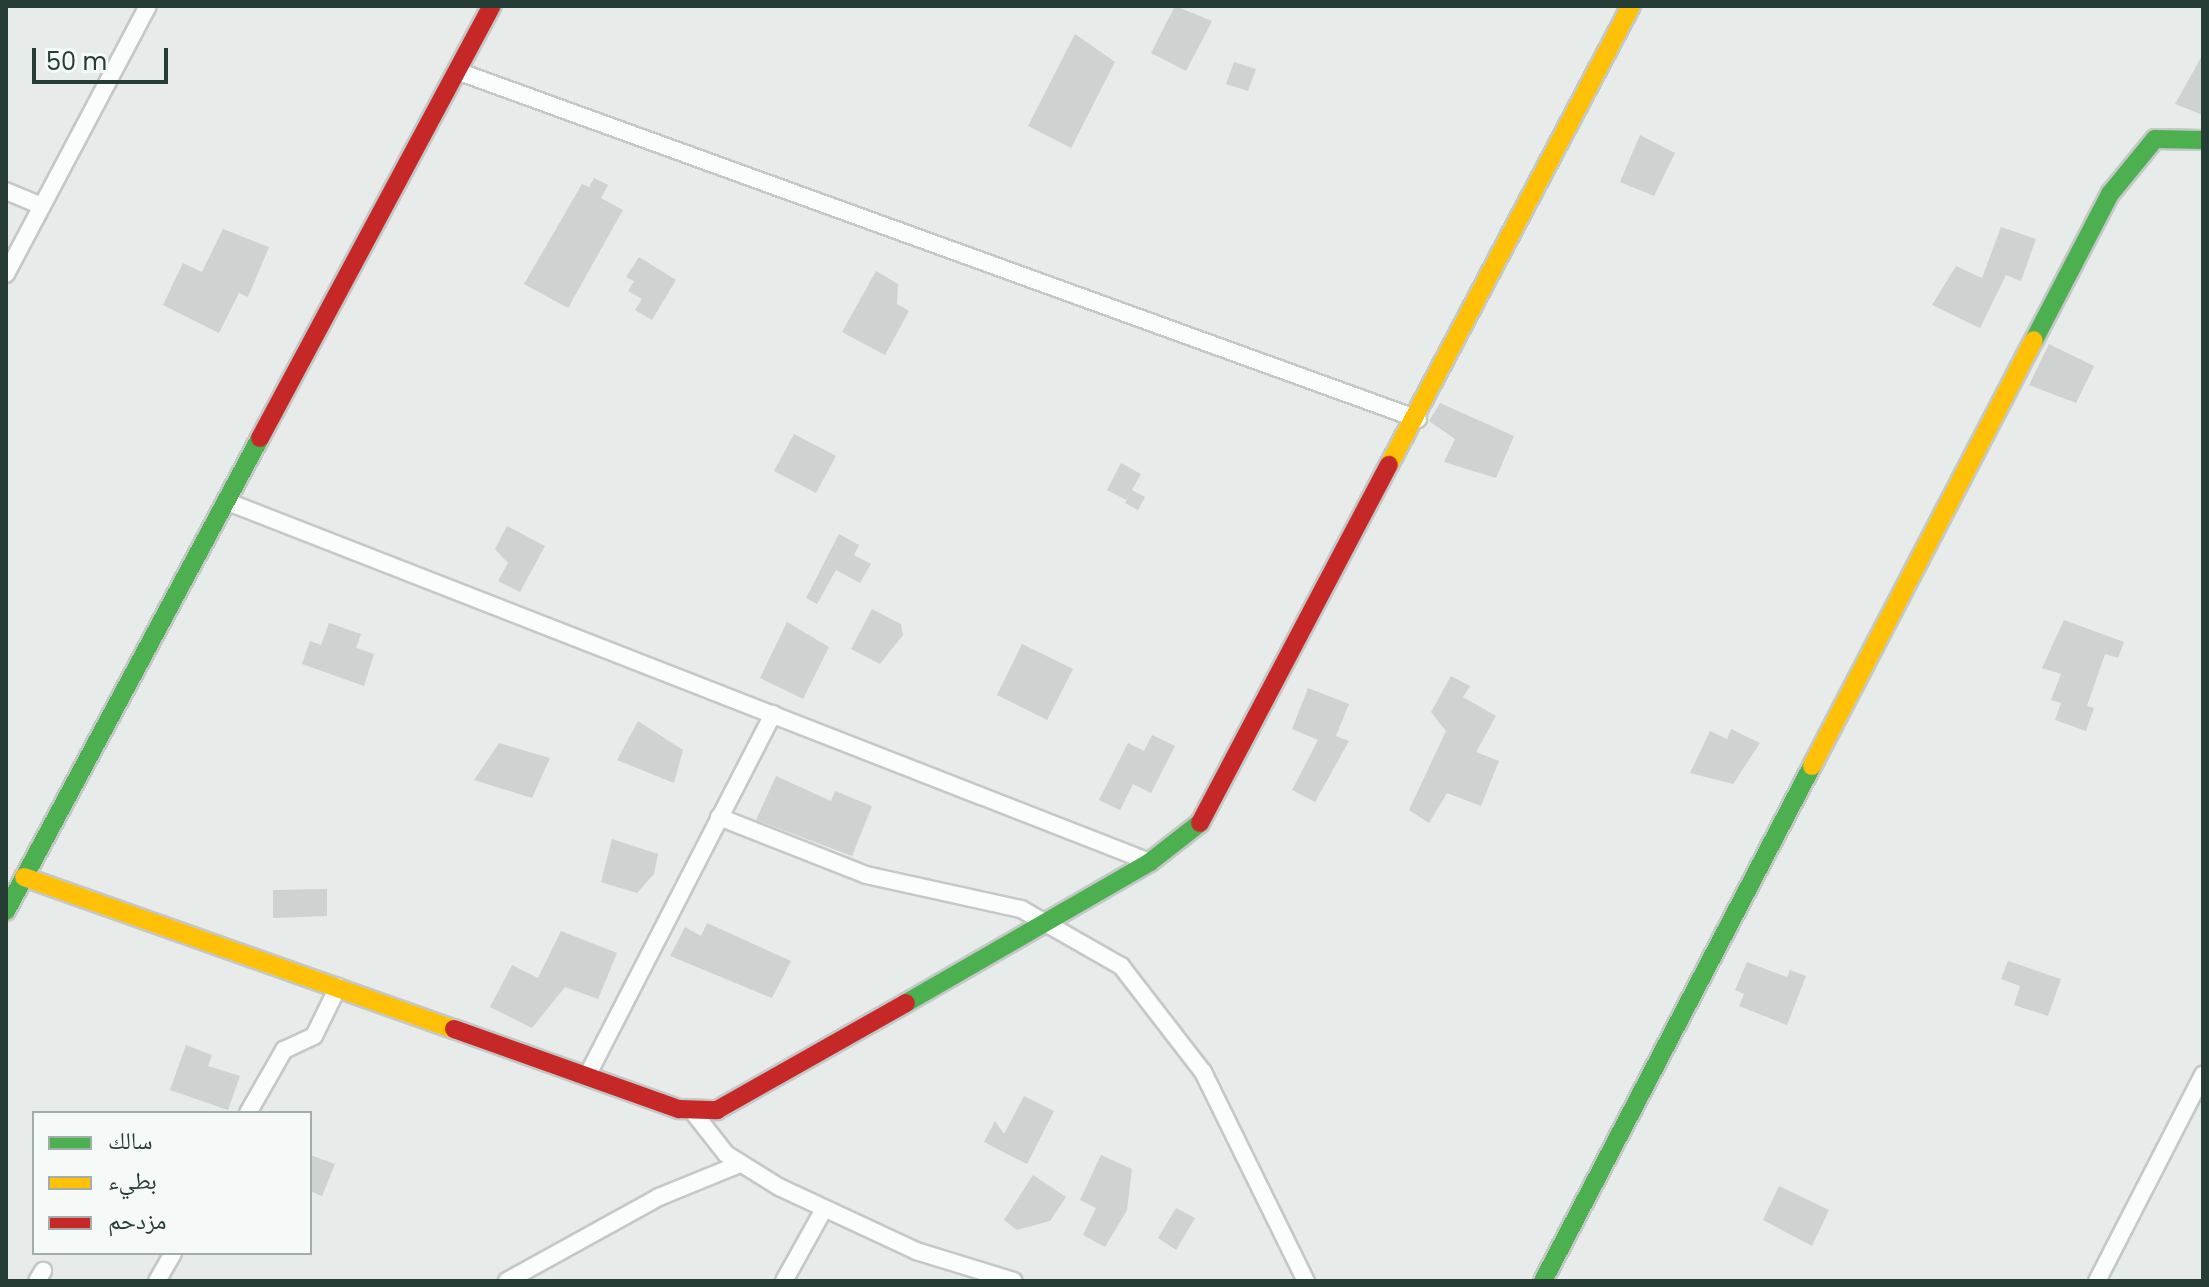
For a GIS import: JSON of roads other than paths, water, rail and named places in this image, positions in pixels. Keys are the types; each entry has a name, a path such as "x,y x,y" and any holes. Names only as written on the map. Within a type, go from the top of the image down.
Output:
{"street":[{"path":"6,274 148,6"},
{"path":"6,911 492,6"},
{"path":"693,1112 739,1100 1150,862 1187,837 1210,809 1418,419 1631,6"},
{"path":"457,71 1418,419"},
{"path":"1543,1281 2110,194 2155,139 2203,140"},
{"path":"6,191 42,206"},
{"path":"228,502 1150,862"},
{"path":"587,1076 773,714"},
{"path":"719,817 866,875 1049,919 1121,966 1174,1030 1238,1137 1306,1281"},
{"path":"24,877 693,1112 740,1164 824,1209 960,1274 1014,1281"},
{"path":"249,1111 284,1050 314,1036 338,987"},
{"path":"2097,1281 2203,1075"},
{"path":"513,1280 659,1197 740,1164"},
{"path":"784,1281 824,1209"},
{"path":"157,1281 172,1255"}]}
